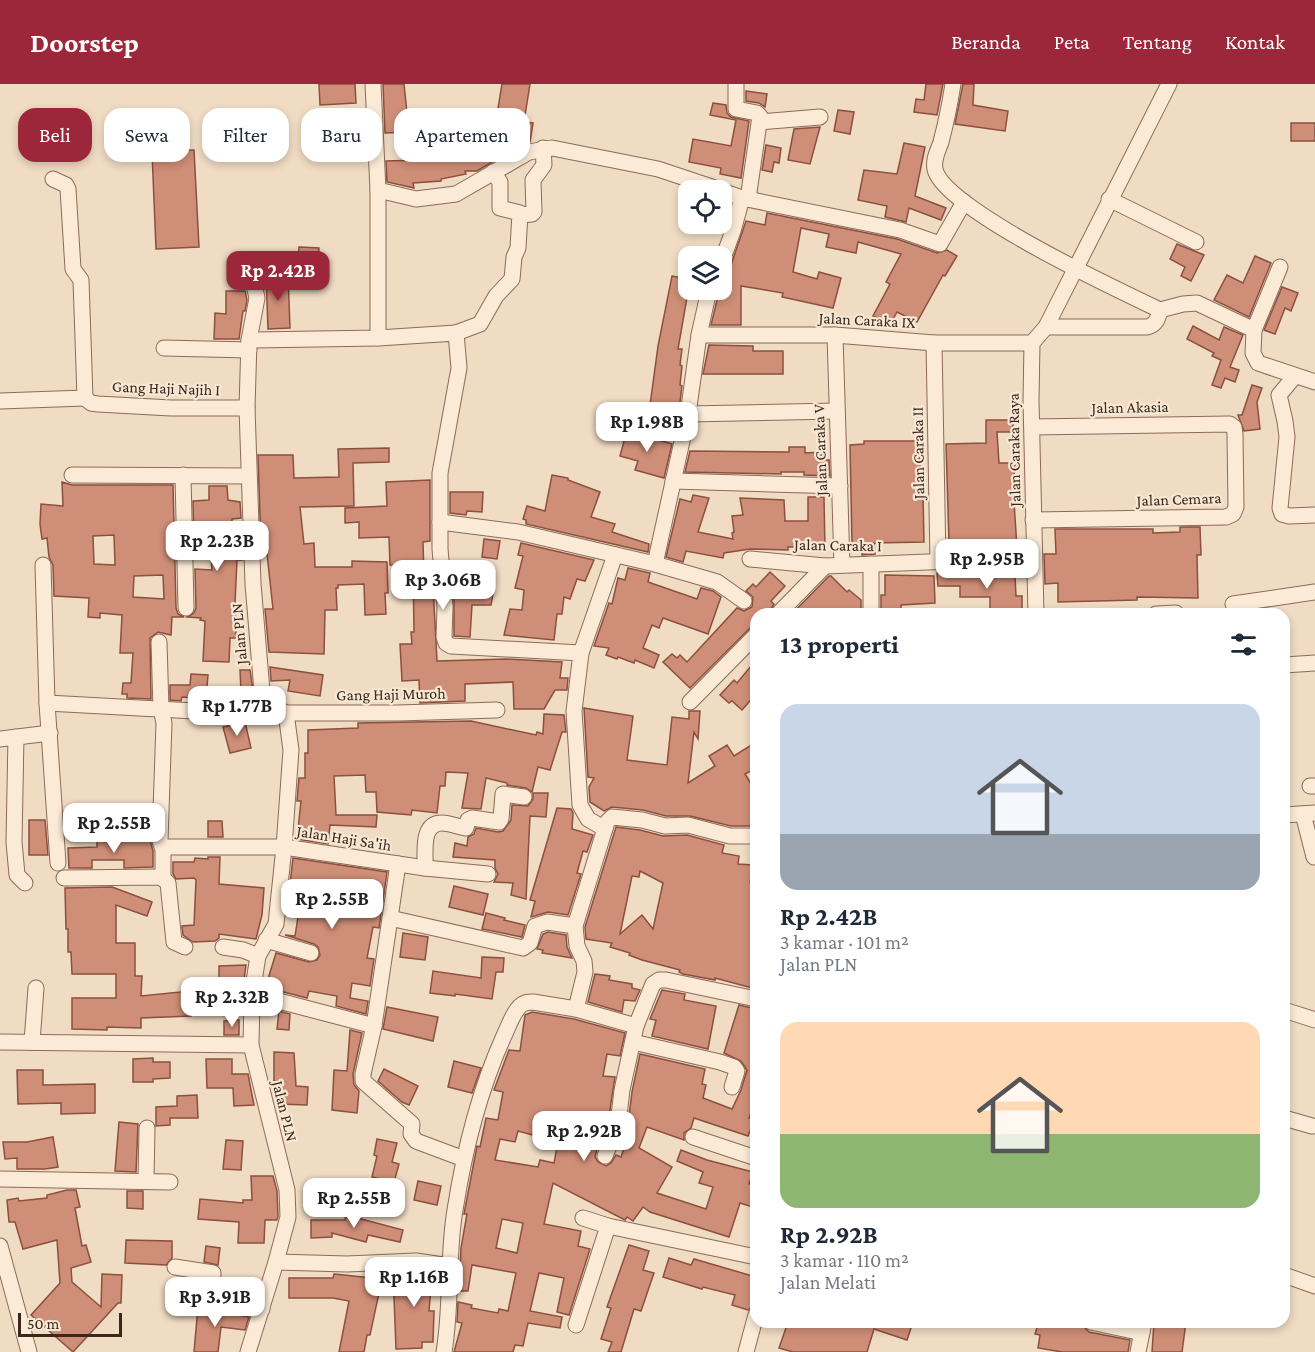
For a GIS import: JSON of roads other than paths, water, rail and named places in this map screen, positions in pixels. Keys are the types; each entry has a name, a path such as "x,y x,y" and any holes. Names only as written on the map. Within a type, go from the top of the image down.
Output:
{"street":[{"path":"373,84 378,190 378,338"},
{"path":"728,246 745,198 760,122 760,116 757,113 736,109 736,84"},
{"path":"953,84 934,168 944,184 964,202 1024,242 1160,310 1197,303 1254,330"},
{"path":"1032,343 1046,327 1169,84"},
{"path":"760,122 820,117"},
{"path":"378,190 416,199 456,194 530,152 543,148 658,169 690,180"},
{"path":"493,172 500,182 500,208 519,212 521,215 532,214 534,212 533,180 544,165 543,148"},
{"path":"53,179 66,185 68,189 73,269 81,280 85,398"},
{"path":"732,194 900,230 940,244 964,202"},
{"path":"1109,199 1196,242"},
{"path":"164,348 456,333 480,324 496,296 512,279 521,215"},
{"path":"1280,267 1254,330 1254,352 1258,363 1315,382"},
{"name":"Jalan PLN","path":"255,289 257,303 249,345 247,408 249,476 253,584 262,691 270,705"},
{"path":"655,564 688,414 699,335 708,300"},
{"path":"1046,327 1147,327 1157,321 1160,310"},
{"path":"456,333 459,368 440,473 446,643 451,646 581,653"},
{"name":"Jalan Caraka IX","path":"699,335 835,335 934,343 1032,343"},
{"name":"Jalan Caraka V","path":"835,335 842,565"},
{"name":"Jalan Caraka II","path":"934,343 938,562"},
{"name":"Jalan Caraka Raya","path":"1032,343 1036,608"},
{"path":"1295,376 1279,395 1287,437 1280,508 1282,514 1289,516 1315,515"},
{"name":"Gang Haji Najih I","path":"0,401 85,398 91,403 98,404 171,408 247,408"},
{"path":"688,414 837,411"},
{"name":"Jalan Akasia","path":"1032,427 1230,424"},
{"name":"Jalan Cemara","path":"1033,520 1226,517 1233,514 1236,507 1235,434 1230,424"},
{"path":"72,475 249,476"},
{"path":"183,475 186,608"},
{"path":"673,481 840,486"},
{"path":"440,522 518,532 655,564 717,582 744,601"},
{"path":"605,829 588,819 580,805 574,711 581,653 615,555"},
{"name":"Jalan Caraka I","path":"750,559 825,566 1034,558"},
{"path":"871,564 871,608"},
{"path":"43,565 47,703 58,863"},
{"path":"783,608 825,566"},
{"path":"1233,604 1315,592"},
{"path":"690,702 750,641"},
{"path":"159,642 164,737 160,845 163,879"},
{"path":"1290,664 1315,663"},
{"path":"47,703 213,712 270,705 286,713"},
{"name":"Gang Haji Muroh","path":"286,713 497,710"},
{"name":"Jalan PLN","path":"248,1352 288,1217 287,1190 251,1045 252,994 258,956 276,924 291,750 286,713"},
{"path":"0,739 50,733"},
{"path":"16,737 14,842 16,875 25,883"},
{"path":"425,868 426,835 432,826 443,823 466,828 468,820 472,818 499,822 503,794 524,797"},
{"path":"1290,815 1309,814 1314,857"},
{"path":"576,1009 585,972 584,961 577,946 575,926 607,822 612,817 642,820 666,826 688,825 730,836 750,836"},
{"name":"Jalan Haji Sa'ih","path":"162,848 284,847 425,868 488,874"},
{"path":"398,864 374,1026 363,1081 412,1124 411,1134 416,1142 464,1159"},
{"path":"64,878 163,879 168,883 174,942 185,947"},
{"path":"390,918 523,948 530,943 535,926 540,923 575,926"},
{"path":"266,940 311,953"},
{"path":"223,947 258,956"},
{"path":"605,1156 618,1124 622,1090 636,1026 653,984 666,980 750,998"},
{"path":"32,1042 36,988"},
{"path":"207,998 252,994 374,1026"},
{"path":"444,1352 454,1211 464,1159 485,1082 519,1007 526,1002 533,1002 576,1009 636,1026"},
{"path":"1290,1012 1315,1020"},
{"path":"0,1042 251,1045"},
{"path":"633,1042 734,1066 737,1071 732,1087"},
{"path":"1290,1120 1312,1126"},
{"path":"146,1180 147,1128"},
{"path":"693,1137 750,1156"},
{"path":"0,1179 170,1182"},
{"path":"583,1218 608,1226 750,1256"},
{"path":"576,1325 608,1226"},
{"path":"0,1246 29,1352"},
{"path":"276,1262 347,1264 416,1261 449,1266"},
{"path":"175,1267 213,1273 212,1301 262,1309"},
{"path":"1290,1277 1315,1286"},
{"path":"747,1352 753,1328"},
{"path":"1138,1352 1143,1328"}]}
